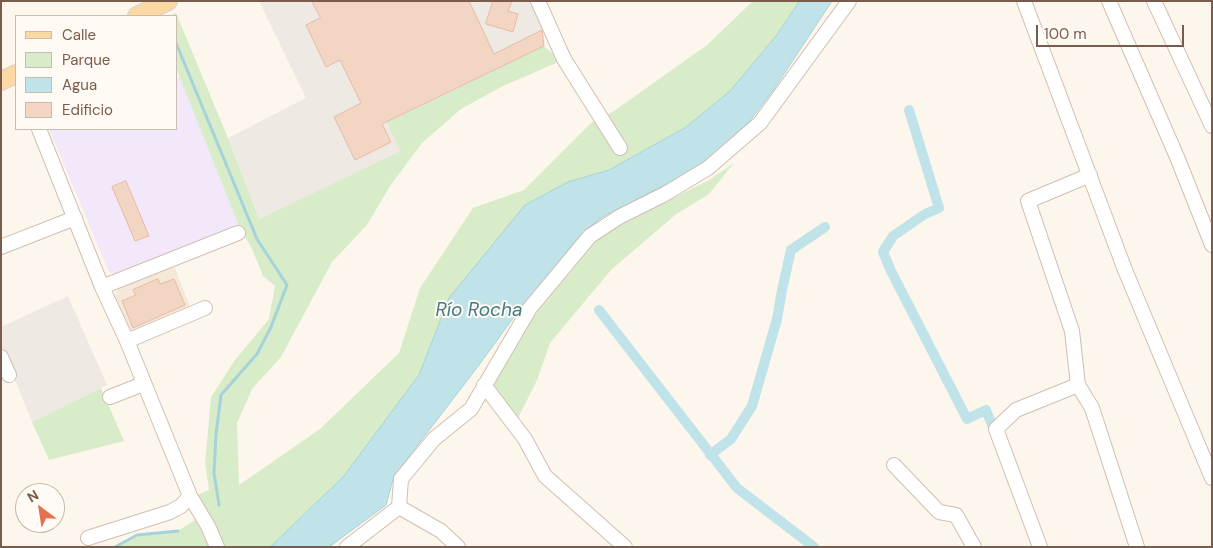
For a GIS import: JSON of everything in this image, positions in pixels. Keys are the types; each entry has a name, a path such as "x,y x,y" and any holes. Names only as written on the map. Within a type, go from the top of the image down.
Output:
{"main road":[{"path":"139,15 168,1"}],"street":[{"path":"538,1 564,59 605,127 620,148"},
{"path":"347,547 399,507 401,479 434,439 471,409 530,308 590,236 619,217 665,194 708,168 760,123 850,1"},
{"path":"1024,1 1125,270 1212,478"},
{"path":"1109,1 1178,157 1212,246"},
{"path":"1154,1 1212,126"},
{"path":"39,130 102,287 127,342 190,496 208,526 217,547"},
{"path":"1090,175 1028,202 1072,331 1078,385 1092,408 1138,547"},
{"path":"1,247 75,218"},
{"path":"102,287 238,233"},
{"path":"127,342 205,308"},
{"path":"1,358 9,375"},
{"path":"110,397 143,384"},
{"path":"1040,547 996,429 1016,410 1078,385"},
{"path":"484,386 525,439 545,476 625,547"},
{"path":"894,465 939,512 956,515 974,547"},
{"path":"88,538 170,512 181,506 190,496"},
{"path":"399,507 441,531 458,547"}],"shaded area":[{"path":"259,1 531,1 543,30 544,46 388,122 400,151 259,219 228,138 306,98"},
{"path":"180,76 239,226 117,274 109,272 49,130 178,130 178,77"},
{"path":"174,266 191,309 130,334 114,299 119,288"},
{"path":"68,296 107,385 32,422 1,346 1,327"}],"green space":[{"path":"753,1 800,1 776,36 730,91 686,127 656,144 609,170 568,182 449,298 419,375 343,477 270,547 115,547 137,535 178,531 206,513 197,495 209,490 205,463 211,397 235,360 269,319 275,286 263,276 252,249 239,226 178,73 178,18 259,219 400,151 387,122 544,46 561,61 505,85 461,109 422,143 390,186 367,225 332,262 281,357 252,389 237,423 239,485 320,429 399,353 420,288 473,208 524,190 591,123 614,111 707,45"},
{"path":"734,163 709,194 675,215 611,270 550,343 537,380 518,418 520,428 490,388 516,343 546,299 600,235 709,180"},
{"path":"101,388 124,441 49,460 32,422"}],"water":[{"name":"Río Rocha","path":"800,1 832,1 774,89 749,122 708,159 674,180 602,217 580,235 519,310 394,476 386,505 329,547 270,547 343,477 419,375 449,298 525,205 568,182 609,170 686,127 730,91 776,36"}],"building":[{"path":"312,1 469,1 494,54 542,30 544,46 382,124 391,142 355,160 334,117 361,103 340,60 326,67 306,25 320,18"},
{"path":"493,1 512,1 508,11 518,14 513,32 486,24"},
{"path":"126,181 149,236 135,241 112,187"},
{"path":"158,279 160,284 174,279 185,305 133,328 122,301 136,295 133,290"}],"waterway":[{"path":"178,48 257,239 287,285 271,327 257,354 221,395 214,473 219,505"},
{"path":"909,110 939,208 925,214 893,236 883,252 967,419 986,410 996,435"},
{"path":"710,455 731,439 752,406 777,319 791,250 825,227"},
{"path":"599,310 737,488 814,547"},
{"path":"115,547 137,535 178,531"}]}
